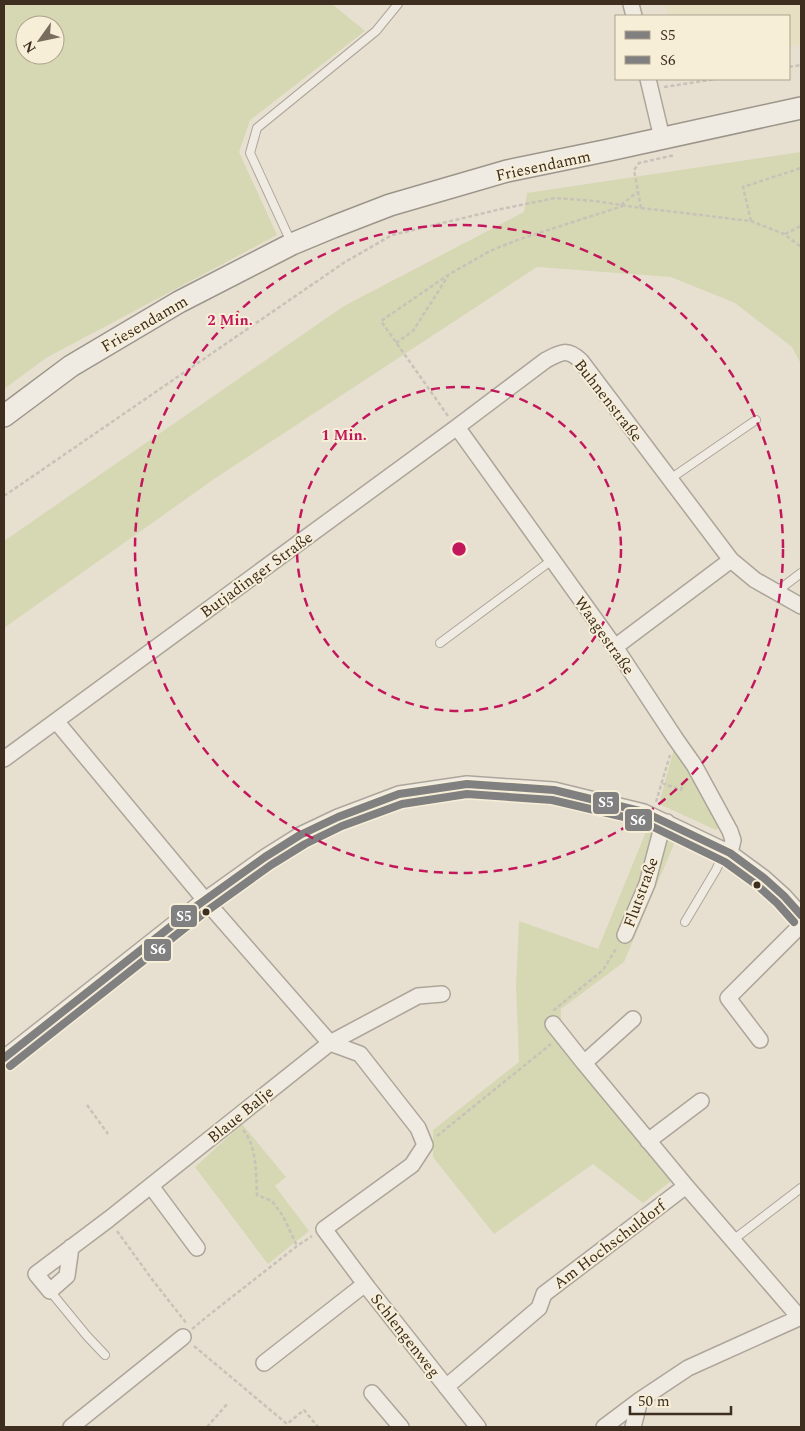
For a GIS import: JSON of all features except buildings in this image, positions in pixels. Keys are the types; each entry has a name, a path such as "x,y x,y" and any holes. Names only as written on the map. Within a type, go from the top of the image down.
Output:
{"main road":[{"name":"Friesendamm","path":"4,416 71,366 179,302 292,244 390,206 507,171 801,108"}],"street":[{"path":"648,80 662,138"},
{"name":"Buhnenstraße","path":"457,428 546,360 562,352 573,353 731,560 755,580 801,606"},
{"name":"Waagestraße","path":"457,428 615,647 674,738 694,764 730,831 733,840 728,852"},
{"name":"Butjadinger Straße","path":"4,759 457,428"},
{"path":"615,647 731,560"},
{"path":"56,721 205,900 330,1043 360,1054 418,1128 425,1145 412,1164 324,1229"},
{"path":"5,1054 205,900 265,857 300,835 338,817 399,794 476,784 554,790 650,809 666,822 728,852 764,878 801,915"},
{"name":"Flutstraße","path":"625,935 647,884 661,831 666,822"},
{"path":"760,1040 728,998 801,924"},
{"path":"330,1043 418,996 442,994"},
{"path":"584,1063 633,1019"},
{"path":"553,1024 648,1141 800,1317 688,1368 604,1427"},
{"name":"Blaue Balje","path":"50,1291 36,1274 151,1186 330,1043"},
{"path":"648,1141 701,1101"},
{"path":"151,1186 197,1248"},
{"name":"Am Hochschuldorf","path":"539,1308 544,1294 686,1186"},
{"name":"Schlengenweg","path":"324,1229 478,1427"},
{"path":"50,1291 67,1276 71,1247"},
{"name":"Schlengenweg","path":"264,1363 365,1284"},
{"name":"Schlengenweg","path":"446,1387 539,1308"},
{"path":"76,1426 187,1333"},
{"path":"372,1393 401,1427"},
{"path":"633,1427 640,1400"}],"lane":[{"path":"292,244 250,153 257,128 376,31 398,4"},
{"path":"670,479 756,420"},
{"path":"440,643 552,560"},
{"path":"776,592 801,572"},
{"path":"685,922 728,852"},
{"path":"732,1240 801,1188"},
{"path":"50,1291 86,1336 105,1355"}],"path":[{"path":"662,88 710,80"},
{"path":"641,208 634,170 639,163 676,154"},
{"path":"751,221 743,187 801,168"},
{"path":"457,428 381,321 448,275 490,252 520,238 622,205 638,192"},
{"path":"4,496 345,262 392,236 501,209 556,198 595,201 751,221 784,234 801,247"},
{"path":"784,234 801,226"},
{"path":"396,343 413,332 448,275"},
{"path":"650,809 662,783 674,738"},
{"path":"662,783 681,790 684,779"},
{"path":"425,1145 558,1038 553,1029 554,1010 603,970 625,935"},
{"path":"86,1105 108,1134"},
{"path":"234,1120 248,1136 256,1165 257,1195 272,1201 284,1216 297,1246"},
{"path":"109,1219 187,1333 287,1424 304,1410 318,1427"},
{"path":"187,1333 297,1246 324,1229"},
{"path":"207,1427 228,1403"}],"shaded area":[{"path":"665,4 798,4 801,10 801,44 790,46 790,15 668,15"}],"green space":[{"path":"4,4 332,4 365,31 250,120 239,152 277,235 46,358 4,389"},
{"path":"801,152 801,364 792,347 735,303 671,277 537,267 217,477 4,628 4,541 344,306 524,212 527,193"},
{"path":"675,745 723,824 716,830 659,804"},
{"path":"650,822 677,837 624,962 561,1009 561,1046 671,1181 643,1203 593,1164 494,1234 433,1157 433,1130 519,1062 516,986 519,921 598,949"},
{"path":"242,1124 286,1177 275,1186 309,1231 268,1264 195,1167"}],"transit line":[{"name":"S5","path":"4,1058 198,905 265,857 300,835 338,817 399,794 467,784 554,790 644,812 730,853 764,878 801,915"},
{"name":"S6","path":"10,1066 204,913 271,865 305,844 342,826 402,804 467,794 552,800 641,821 725,862 758,886 794,922"}]}
